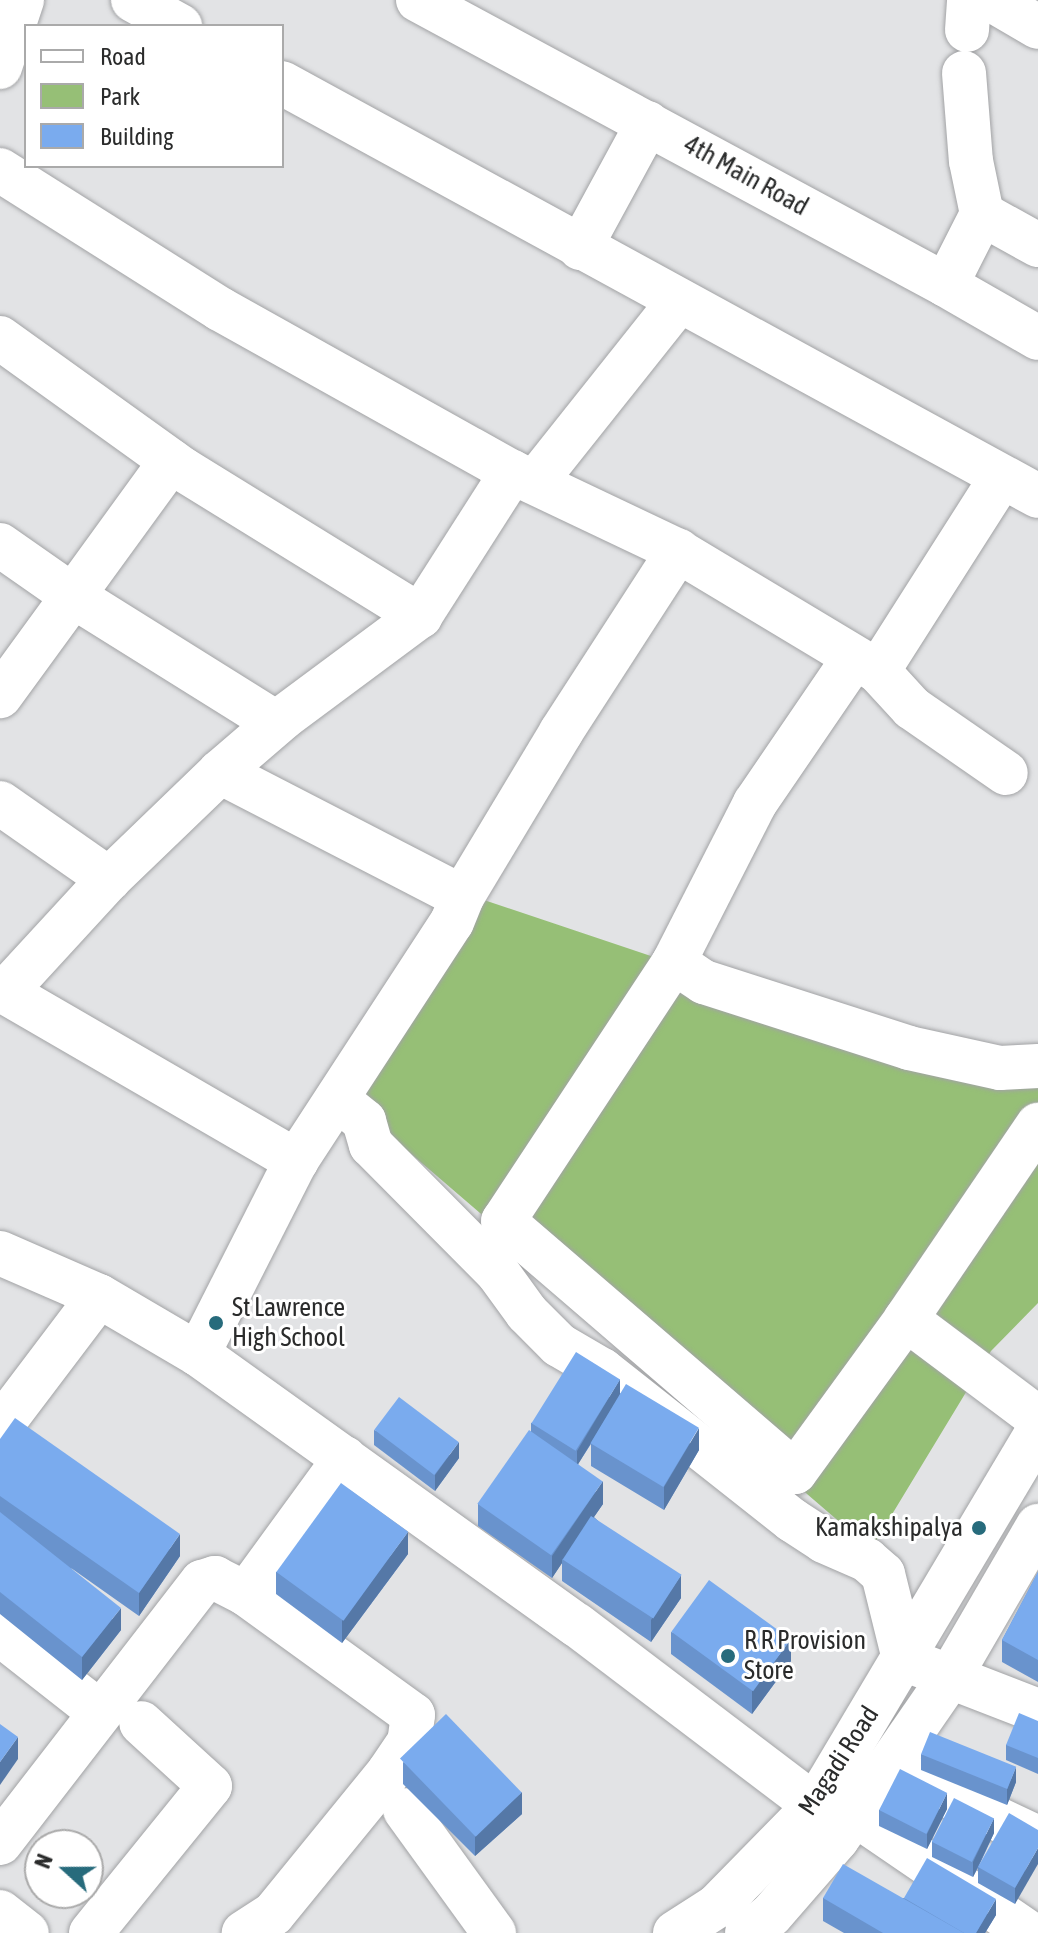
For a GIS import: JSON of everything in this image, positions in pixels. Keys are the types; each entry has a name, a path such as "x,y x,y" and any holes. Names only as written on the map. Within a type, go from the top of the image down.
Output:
{"street":[{"path":"0,67 22,0"},
{"path":"133,0 176,24"},
{"name":"4th Main Road","path":"418,0 946,285 1038,338"},
{"path":"976,10 1038,27"},
{"path":"946,285 982,214 971,161 964,73"},
{"path":"284,84 1020,487 866,664 755,803 674,962 503,1221 795,1472 906,1319 1038,1125"},
{"path":"580,248 648,123"},
{"path":"0,170 220,309 524,477 678,551 866,664 912,708 1006,773"},
{"path":"982,214 1038,245"},
{"path":"296,1161 3,991 109,879 220,772 276,723 420,616 524,477 678,302"},
{"path":"0,338 171,461 420,616"},
{"path":"7,674 73,596 171,461"},
{"path":"0,545 73,596 276,723"},
{"path":"198,1354 296,1161 452,922 462,897 561,732 678,551"},
{"path":"220,772 462,897"},
{"path":"0,803 109,879"},
{"path":"674,962 704,982 909,1048 1000,1068 1038,1066"},
{"path":"337,1099 364,1121 371,1145 498,1273 527,1313 559,1345 602,1370 792,1520 824,1541 867,1560 883,1574 904,1659 1038,1711"},
{"path":"0,1253 99,1296 198,1354 838,1816 1029,1933"},
{"path":"0,1427 99,1296"},
{"path":"906,1319 1038,1418"},
{"name":"Magadi Road","path":"759,1927 838,1816 904,1659 1038,1431"},
{"path":"246,1594 345,1458"},
{"name":"Magadi Road","path":"675,1933 717,1906 838,1816 888,1767 950,1677 1038,1526"},
{"path":"0,1843 202,1582 215,1578 246,1594 413,1715 409,1742 389,1772 273,1914 244,1933"},
{"path":"0,1634 88,1703"},
{"path":"91,1933 210,1786 141,1723"},
{"path":"888,1767 1038,1838"},
{"path":"405,1810 494,1933"},
{"path":"0,1912 27,1933"}],"green space":[{"path":"481,899 844,1021 1038,1053 1038,1303 991,1351 871,1549 353,1104"}],"building":[{"path":"576,1352 620,1380 576,1451 531,1423"},
{"path":"626,1384 699,1428 663,1487 590,1443"},
{"path":"399,1397 459,1442 434,1475 374,1430"},
{"path":"15,1418 180,1534 139,1593 0,1496 0,1439"},
{"path":"529,1430 603,1482 551,1555 477,1504"},
{"path":"341,1483 408,1532 343,1621 276,1572"},
{"path":"0,1512 121,1608 82,1657 0,1592"},
{"path":"591,1516 682,1575 653,1618 563,1560"},
{"path":"1038,1572 1038,1660 1002,1640"},
{"path":"709,1580 791,1639 753,1691 671,1632"},
{"path":"1019,1713 1038,1721 1038,1758 1006,1745"},
{"path":"446,1714 522,1792 476,1837 400,1758"},
{"path":"0,1724 18,1737 0,1762"},
{"path":"930,1732 1016,1767 1007,1789 921,1754"},
{"path":"900,1769 947,1793 926,1834 879,1810"},
{"path":"954,1798 994,1818 972,1862 932,1842"},
{"path":"1009,1813 1038,1830 1038,1848 1015,1888 978,1867"},
{"path":"927,1858 996,1899 976,1933 964,1933 904,1898"},
{"path":"843,1864 964,1933 883,1933 823,1898"}],"place":[{"name":"St Lawrence High School","path":"216,1323"},
{"name":"Kamakshipalya","path":"979,1528"},
{"name":"R R Provision Store","path":"728,1656"}]}
